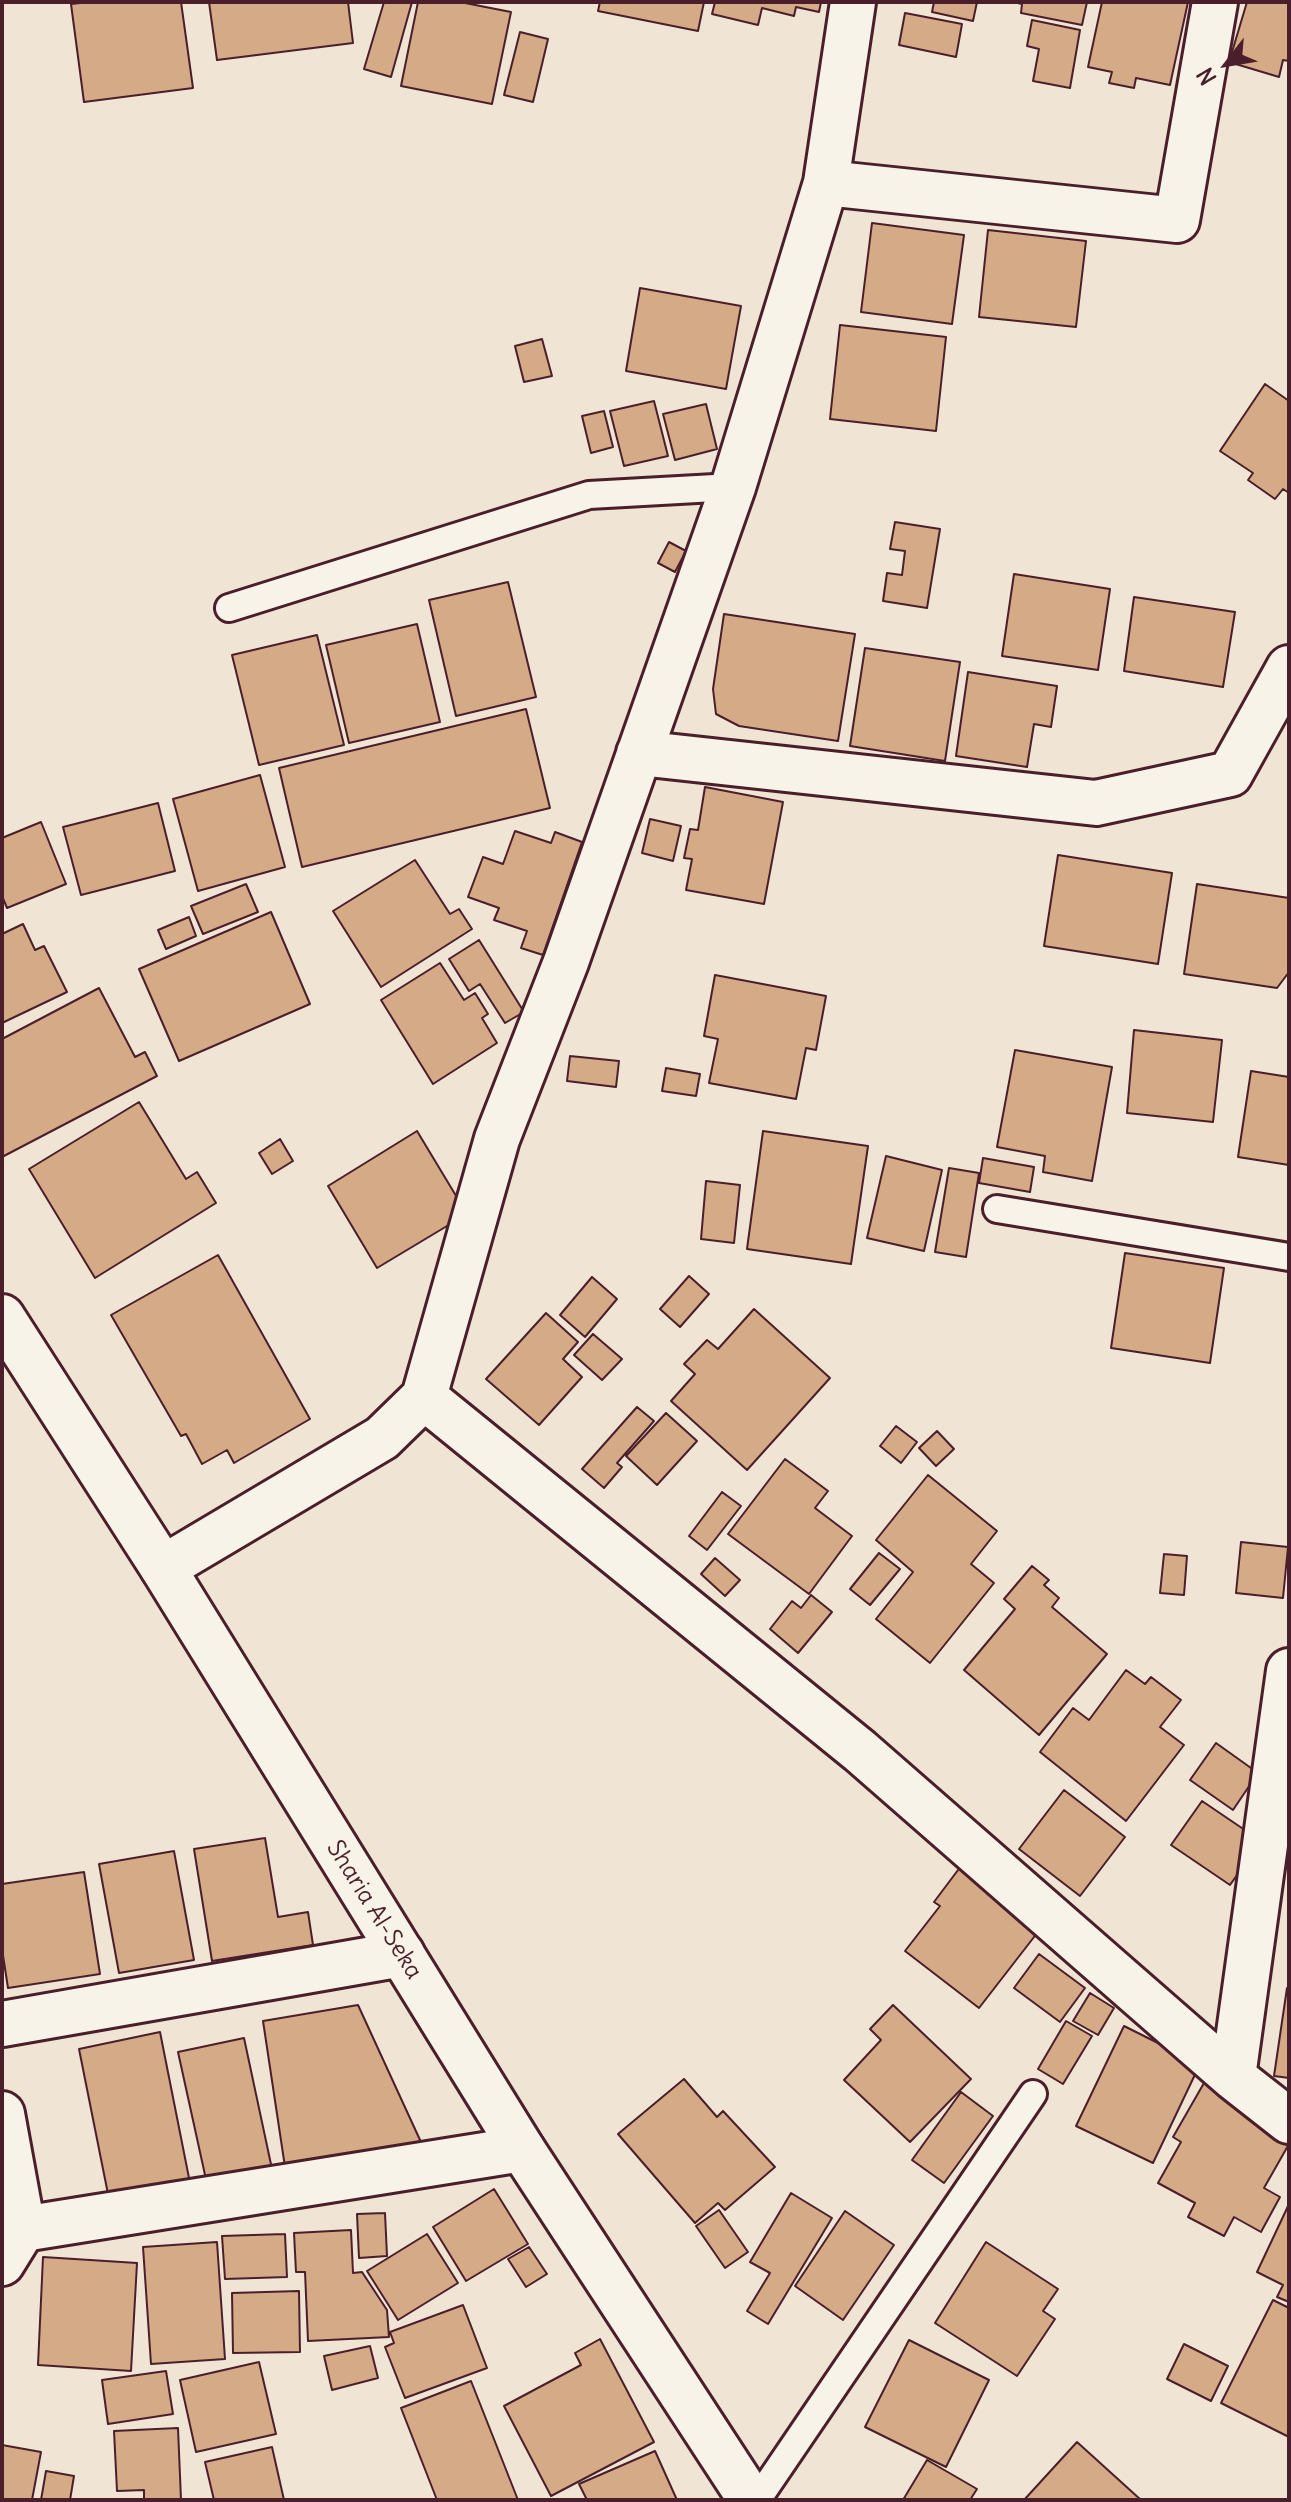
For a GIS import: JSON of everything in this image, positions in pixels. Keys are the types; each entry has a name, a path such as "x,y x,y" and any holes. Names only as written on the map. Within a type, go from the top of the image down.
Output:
{"street":[{"path":"163,1568 382,1438 424,1397 497,1139 566,962 733,487 826,183 853,2"},
{"path":"826,183 1177,220 1215,2"},
{"path":"639,753 1096,803 1230,774 1289,668"},
{"name":"Sharia Al-Seka","path":"2,1317 163,1568 522,2149 754,2500"},
{"path":"424,1397 860,1751 1233,2077 1289,2121"},
{"path":"1233,2077 1289,1671"},
{"path":"2,2024 402,1954"},
{"path":"2,2114 12,2246 522,2149"}],"lane":[{"path":"229,608 589,495 733,487"},
{"path":"997,1209 1289,1257"},
{"path":"754,2500 1033,2094"}],"building":[{"path":"181,2 193,88 84,102 71,4"},
{"path":"209,2 348,2 353,43 217,60"},
{"path":"384,2 412,2 391,77 364,69"},
{"path":"418,2 460,2 511,12 492,104 401,86"},
{"path":"600,2 704,2 698,31 598,11"},
{"path":"715,2 821,2 819,12 796,7 794,16 762,8 758,25 712,14"},
{"path":"934,2 977,2 973,21 932,12"},
{"path":"1013,2 1087,2 1082,25 1021,13 1022,4"},
{"path":"1102,2 1188,2 1170,85 1136,78 1134,88 1109,83 1112,72 1088,67"},
{"path":"1247,2 1289,2 1289,61 1283,60 1279,77 1229,62"},
{"path":"905,13 962,24 956,57 899,45"},
{"path":"1032,20 1080,30 1070,88 1033,81 1039,49 1027,46"},
{"path":"520,32 548,39 533,102 504,95"},
{"path":"872,223 964,235 952,324 861,312"},
{"path":"988,230 1086,241 1076,327 979,317"},
{"path":"640,288 741,306 726,389 626,371"},
{"path":"840,325 946,337 936,431 830,419"},
{"path":"542,339 552,376 524,382 515,346"},
{"path":"1265,384 1289,401 1289,493 1283,489 1275,499 1248,480 1253,473 1220,451"},
{"path":"654,401 668,456 624,466 610,411"},
{"path":"706,404 717,449 675,460 663,414"},
{"path":"604,411 613,447 591,453 582,416"},
{"path":"895,522 940,529 927,608 883,601 887,573 902,575 905,551 890,549"},
{"path":"669,542 686,551 675,572 658,563"},
{"path":"1014,574 1110,589 1098,670 1002,656"},
{"path":"508,582 536,697 456,716 429,600"},
{"path":"1134,597 1235,612 1223,687 1124,671"},
{"path":"724,614 855,634 838,741 739,726 716,714 713,689"},
{"path":"417,624 440,722 349,743 326,645"},
{"path":"317,635 344,745 259,765 232,655"},
{"path":"865,648 960,662 945,761 850,746"},
{"path":"968,672 1057,686 1051,727 1034,724 1027,767 956,756"},
{"path":"526,709 550,808 302,867 279,768"},
{"path":"260,775 285,867 198,891 173,799"},
{"path":"705,787 783,802 764,904 686,890 692,859 684,858 690,829 698,830"},
{"path":"158,803 175,871 81,895 63,827"},
{"path":"650,819 681,826 673,861 642,853"},
{"path":"41,822 66,884 7,908 2,896 2,838"},
{"path":"515,831 551,843 555,832 582,842 543,955 521,948 527,931 494,920 499,908 468,897 483,857 503,864"},
{"path":"1058,855 1172,873 1158,964 1044,946"},
{"path":"415,860 450,914 459,909 472,929 381,987 333,911"},
{"path":"246,884 258,912 203,934 191,906"},
{"path":"1197,884 1289,898 1289,972 1277,988 1184,974"},
{"path":"271,912 310,1004 179,1061 139,969"},
{"path":"189,917 196,936 166,949 158,930"},
{"path":"23,924 35,950 44,946 67,992 2,1023 2,934"},
{"path":"479,940 524,1012 505,1023 480,984 469,991 449,959"},
{"path":"440,963 464,1000 475,993 488,1014 482,1018 497,1043 433,1084 381,1000"},
{"path":"715,975 826,996 816,1050 806,1048 796,1099 709,1083 718,1039 704,1036"},
{"path":"99,988 135,1057 145,1052 157,1076 2,1157 2,1039"},
{"path":"1134,1030 1222,1040 1213,1122 1127,1113"},
{"path":"1015,1050 1112,1067 1092,1181 1043,1172 1045,1156 997,1147"},
{"path":"570,1056 619,1061 616,1087 567,1081"},
{"path":"666,1068 700,1074 696,1096 662,1091"},
{"path":"1251,1071 1289,1077 1289,1165 1238,1157"},
{"path":"139,1102 186,1179 197,1172 216,1203 95,1278 29,1169"},
{"path":"417,1131 467,1214 377,1268 328,1186"},
{"path":"763,1131 868,1146 851,1264 747,1249"},
{"path":"280,1139 293,1161 272,1174 259,1153"},
{"path":"886,1156 942,1170 924,1251 867,1238"},
{"path":"983,1158 1034,1167 1030,1192 979,1183"},
{"path":"949,1168 979,1173 966,1257 935,1252"},
{"path":"706,1181 740,1185 734,1243 701,1239"},
{"path":"1125,1253 1224,1268 1210,1363 1111,1348"},
{"path":"218,1255 310,1419 234,1463 227,1450 202,1464 186,1434 181,1436 111,1315"},
{"path":"689,1276 709,1294 680,1327 660,1309"},
{"path":"592,1277 617,1299 585,1337 560,1315"},
{"path":"754,1309 830,1378 747,1470 671,1401 695,1374 684,1364 707,1340 718,1349"},
{"path":"546,1313 578,1342 563,1359 582,1377 539,1425 486,1379"},
{"path":"593,1334 622,1359 602,1380 574,1355"},
{"path":"637,1407 654,1421 617,1463 622,1467 604,1488 582,1469"},
{"path":"666,1413 697,1441 657,1485 626,1456"},
{"path":"896,1426 917,1442 901,1463 880,1446"},
{"path":"937,1431 954,1449 936,1466 919,1448"},
{"path":"785,1459 828,1491 815,1508 852,1536 809,1594 728,1534"},
{"path":"928,1475 997,1531 971,1564 994,1583 930,1663 876,1619 913,1572 876,1540"},
{"path":"722,1492 741,1506 707,1550 689,1536"},
{"path":"1241,1542 1288,1547 1283,1598 1236,1593"},
{"path":"879,1553 900,1569 870,1605 850,1589"},
{"path":"1164,1554 1187,1556 1184,1595 1160,1593"},
{"path":"715,1558 740,1580 725,1596 701,1574"},
{"path":"1032,1566 1049,1580 1044,1585 1059,1598 1052,1607 1107,1654 1039,1735 964,1670 1015,1609 1004,1599"},
{"path":"811,1595 832,1612 798,1653 770,1629 792,1601 801,1608"},
{"path":"1126,1670 1145,1684 1151,1677 1181,1700 1160,1727 1184,1745 1126,1821 1040,1752 1073,1708 1089,1720"},
{"path":"1216,1743 1258,1773 1233,1810 1190,1780"},
{"path":"1064,1790 1125,1837 1080,1896 1019,1849"},
{"path":"1202,1801 1261,1841 1230,1885 1171,1845"},
{"path":"265,1838 278,1917 308,1912 313,1945 212,1961 194,1849"},
{"path":"174,1851 194,1960 119,1973 99,1864"},
{"path":"961,1866 1041,1928 979,2008 905,1951 940,1906 934,1902"},
{"path":"84,1872 100,1974 8,1988 2,1949 2,1884"},
{"path":"1039,1954 1085,1988 1060,2022 1014,1988"},
{"path":"1289,1989 1289,2078 1274,2076"},
{"path":"1090,1993 1114,2008 1098,2035 1073,2021"},
{"path":"358,2005 426,2153 285,2167 263,2021"},
{"path":"893,2005 971,2079 910,2142 844,2080 881,2040 870,2029"},
{"path":"1066,2021 1092,2036 1063,2084 1038,2069"},
{"path":"1124,2026 1200,2064 1153,2163 1076,2126"},
{"path":"160,2032 190,2183 109,2199 79,2049"},
{"path":"244,2038 272,2169 207,2184 178,2052"},
{"path":"684,2079 717,2117 723,2111 775,2167 725,2210 718,2203 695,2223 618,2134"},
{"path":"1204,2083 1289,2130 1289,2144 1264,2188 1280,2197 1261,2232 1234,2217 1224,2236 1188,2217 1195,2203 1158,2183 1181,2142 1173,2137"},
{"path":"961,2092 993,2116 944,2183 912,2160"},
{"path":"494,2189 528,2244 466,2281 433,2227"},
{"path":"791,2193 832,2218 768,2324 747,2311 770,2273 750,2262"},
{"path":"1289,2204 1289,2302 1277,2297 1283,2285 1257,2272"},
{"path":"719,2210 748,2252 725,2268 696,2226"},
{"path":"845,2211 894,2245 843,2320 795,2286"},
{"path":"385,2213 387,2256 359,2258 357,2214"},
{"path":"351,2230 353,2273 362,2272 387,2310 389,2337 308,2341 305,2272 296,2272 294,2233"},
{"path":"285,2234 287,2277 225,2279 222,2236"},
{"path":"427,2234 458,2283 398,2320 367,2271"},
{"path":"217,2242 225,2359 151,2364 143,2247"},
{"path":"986,2242 1058,2289 1043,2311 1055,2319 1017,2376 935,2323"},
{"path":"529,2247 547,2274 526,2287 508,2259"},
{"path":"43,2257 137,2263 131,2371 38,2365"},
{"path":"299,2291 300,2352 233,2353 232,2293"},
{"path":"1273,2300 1289,2308 1289,2437 1221,2403"},
{"path":"463,2305 487,2368 405,2398 385,2347 394,2343 390,2332"},
{"path":"600,2339 654,2442 551,2496 504,2406 581,2365 575,2353"},
{"path":"909,2340 989,2380 946,2467 865,2427"},
{"path":"1184,2344 1228,2366 1211,2401 1167,2379"},
{"path":"370,2346 378,2378 332,2390 324,2356"},
{"path":"259,2362 276,2434 196,2452 180,2380"},
{"path":"166,2371 173,2414 108,2424 102,2380"},
{"path":"471,2381 518,2500 437,2500 401,2408"},
{"path":"178,2428 181,2500 144,2500 144,2490 117,2491 114,2431"},
{"path":"1077,2442 1141,2500 1024,2500"},
{"path":"2,2445 41,2452 32,2500 2,2500"},
{"path":"272,2447 284,2500 214,2500 205,2462"},
{"path":"655,2451 677,2500 587,2500 579,2484"},
{"path":"927,2460 977,2489 970,2500 903,2500"},
{"path":"46,2471 74,2476 70,2500 41,2500"}]}
